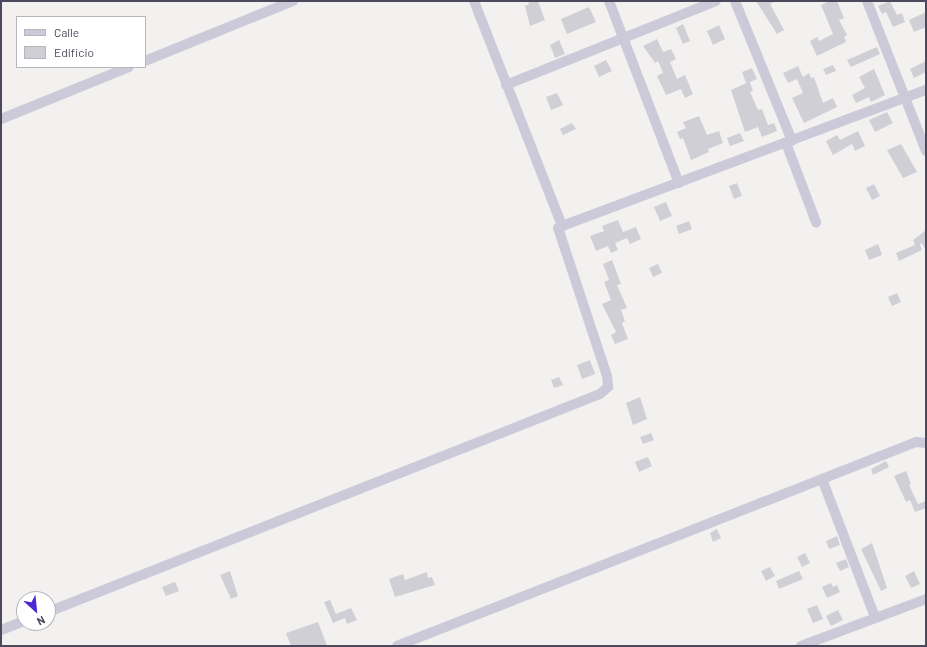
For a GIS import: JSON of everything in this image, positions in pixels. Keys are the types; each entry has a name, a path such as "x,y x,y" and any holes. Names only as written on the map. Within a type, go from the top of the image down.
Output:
{"street":[{"path":"146,61 294,1"},
{"path":"474,1 562,226 926,90"},
{"path":"609,1 679,183"},
{"path":"506,85 716,1"},
{"path":"735,1 789,142 816,222"},
{"path":"867,1 926,151"},
{"path":"1,118 126,68"},
{"path":"56,609 600,394 608,387 607,376 558,228"},
{"path":"396,646 916,442 926,443"},
{"path":"822,479 875,618"},
{"path":"801,646 926,598"},
{"path":"1,630 16,624"}],"building":[{"path":"528,1 538,1 545,20 530,26 525,6 529,4"},
{"path":"756,1 776,1 770,4 784,30 777,34"},
{"path":"830,1 837,1 844,18 839,20 847,35 844,37 846,42 817,56 810,41 817,37 819,41 833,34 821,5"},
{"path":"890,1 897,15 902,13 905,22 893,27 886,12 882,14 878,6"},
{"path":"589,7 596,22 567,34 561,19"},
{"path":"926,12 926,27 914,32 909,20"},
{"path":"683,24 690,41 683,44 676,28"},
{"path":"719,25 725,39 713,45 707,31"},
{"path":"657,39 663,52 671,49 676,59 670,62 677,79 685,75 693,94 685,98 681,89 666,95 657,76 663,73 658,61 655,63 643,46"},
{"path":"559,40 565,54 555,58 550,45"},
{"path":"877,47 880,54 851,67 847,60"},
{"path":"606,60 612,71 599,77 594,66"},
{"path":"926,61 926,72 914,78 910,69"},
{"path":"833,65 836,71 826,75 823,69"},
{"path":"798,66 803,77 809,73 811,78 814,77 823,103 833,98 837,107 804,123 792,98 803,93 797,79 788,83 783,73"},
{"path":"752,68 757,79 750,82 753,91 750,92 758,110 762,109 768,125 774,123 777,131 762,137 758,127 745,132 731,90 749,82 746,83 742,72"},
{"path":"874,69 885,95 871,102 869,97 856,103 852,95 865,88 859,77"},
{"path":"557,93 563,105 551,110 546,97"},
{"path":"887,112 893,123 875,132 869,120"},
{"path":"699,116 707,135 719,131 723,143 708,149 709,152 691,160 683,138 680,139 677,132 686,128 683,122"},
{"path":"572,123 576,129 563,135 560,129"},
{"path":"858,131 865,146 855,151 852,144 833,155 826,141 837,135 840,140"},
{"path":"740,133 744,141 730,146 727,138"},
{"path":"901,144 917,172 903,178 887,150"},
{"path":"737,183 742,196 734,199 729,186"},
{"path":"874,184 880,196 872,200 866,188"},
{"path":"666,202 672,216 660,221 654,207"},
{"path":"618,220 623,232 636,227 641,239 630,244 627,238 615,243 618,250 611,253 608,246 596,251 590,236 604,231 602,226"},
{"path":"689,221 692,229 679,234 676,226"},
{"path":"926,230 926,251 922,243 920,244 922,250 899,261 896,253 915,245 913,240"},
{"path":"878,244 882,255 869,260 865,250"},
{"path":"612,260 621,284 617,285 627,308 621,310 625,321 622,323 628,339 615,344 611,335 616,332 602,304 611,300 604,282 609,280 603,264"},
{"path":"658,264 662,273 653,277 649,268"},
{"path":"897,293 901,302 892,306 888,297"},
{"path":"590,360 595,374 582,379 577,365"},
{"path":"559,377 563,385 554,388 551,380"},
{"path":"640,397 647,419 633,425 626,403"},
{"path":"651,433 654,440 643,444 640,437"},
{"path":"648,457 652,466 639,472 635,462"},
{"path":"886,461 889,467 873,475 871,469"},
{"path":"906,471 911,484 909,485 918,504 926,501 926,508 915,512 910,500 906,502 894,476"},
{"path":"717,529 721,538 713,542 710,533"},
{"path":"837,536 840,545 829,549 826,541"},
{"path":"872,543 887,588 881,591 861,549"},
{"path":"805,553 810,563 802,567 797,557"},
{"path":"846,559 849,567 840,571 836,563"},
{"path":"770,567 775,576 766,581 761,571"},
{"path":"230,571 238,596 231,599 220,575"},
{"path":"799,571 803,579 779,589 776,581"},
{"path":"914,571 920,584 911,588 905,576"},
{"path":"427,572 428,578 432,577 435,585 395,597 389,579 403,574 405,580"},
{"path":"175,582 179,591 166,596 162,587"},
{"path":"831,583 833,587 837,585 840,592 827,598 822,587"},
{"path":"330,600 336,614 351,608 357,620 347,624 345,618 333,623 324,602"},
{"path":"817,605 823,619 813,623 807,609"},
{"path":"838,610 843,620 831,626 826,616"},
{"path":"318,622 327,646 291,646 286,633"}]}
